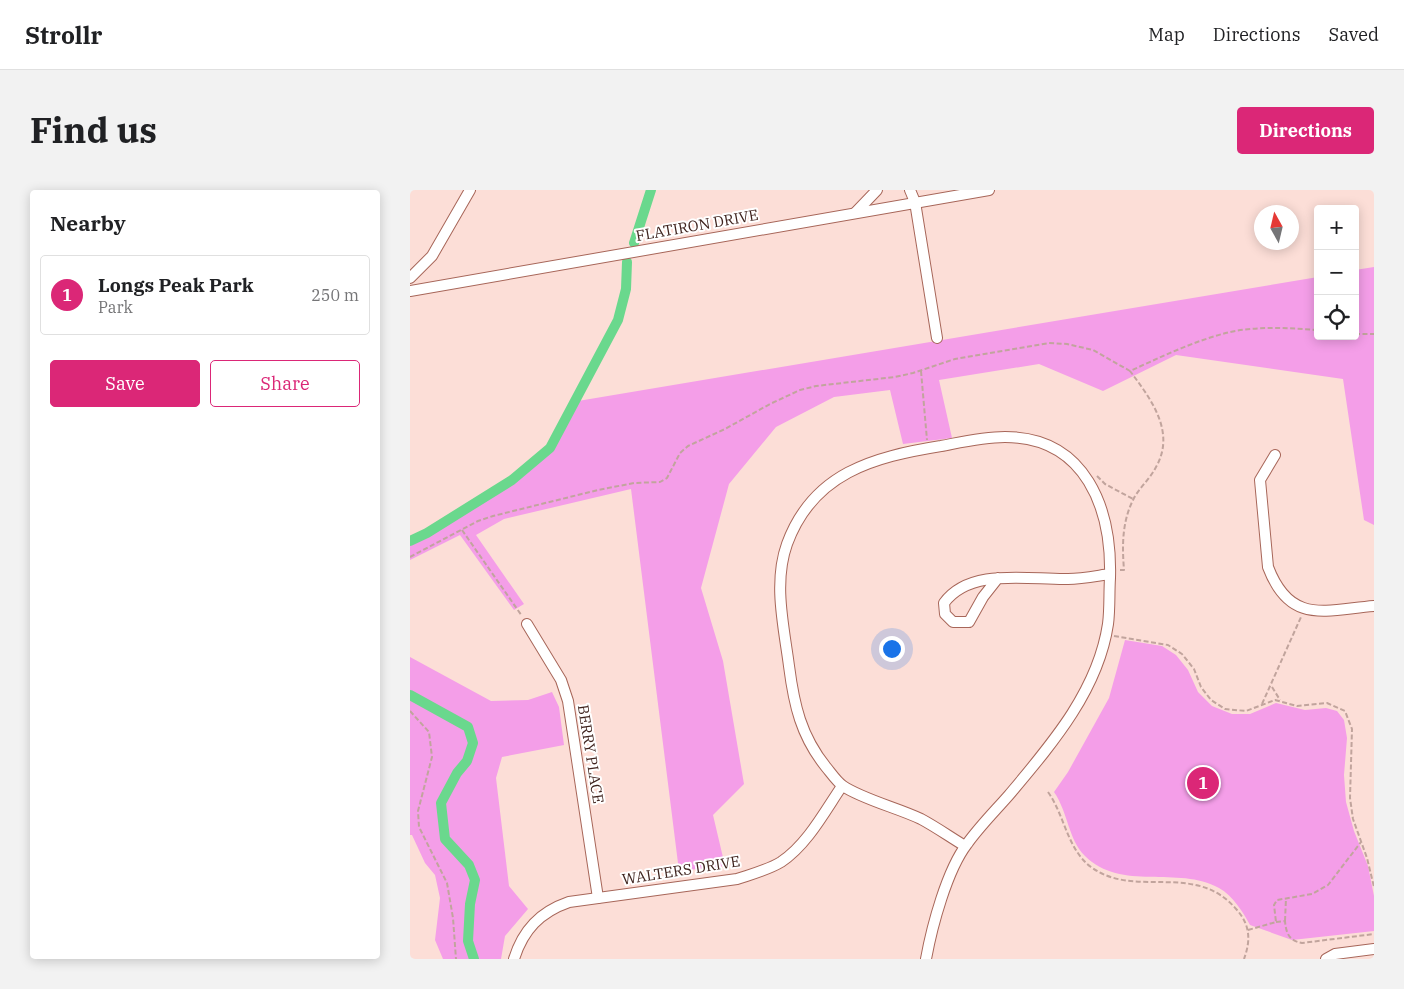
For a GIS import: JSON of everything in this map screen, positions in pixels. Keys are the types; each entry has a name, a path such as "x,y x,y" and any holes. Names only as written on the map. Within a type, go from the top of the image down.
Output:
{"street":[{"path":"410,278 432,256 470,190"},
{"path":"855,213 877,190"},
{"path":"910,190 915,202 936,338"},
{"name":"FLATIRON DRIVE","path":"410,291 989,190"},
{"path":"926,959 944,893 965,846 1031,769 1072,716 1096,667 1105,635 1110,574 1106,525 1096,492 1074,463 1060,452 1033,441 1005,437 988,438 881,457 849,470 823,489 801,515 786,545 780,580 792,696 800,726 814,752 842,786 921,819 965,846"},
{"path":"1274,455 1260,480 1268,567 1273,580 1294,605 1304,610 1321,612 1374,606"},
{"path":"998,578 982,597 969,622 954,622 945,614 944,603 952,592 972,583 998,578 1070,579 1110,574"},
{"name":"BERRY PLACE","path":"527,624 562,680 568,701 598,898"},
{"name":"WALTERS DRIVE","path":"514,959 527,930 553,908 569,902 737,879 760,872 782,861 805,838 842,786"},
{"path":"1326,959 1335,954 1374,949"}],"path":[{"path":"1130,371 1229,332 1257,328 1314,330"},
{"path":"1359,334 1374,334"},
{"path":"410,557 493,516 598,490 634,483 660,482 667,478 680,453 688,446 800,390 830,383 895,377 955,359 1049,343 1067,344 1093,350 1130,371 1151,399 1162,424 1165,440 1162,456 1133,499 1124,529 1124,570"},
{"path":"921,370 926,434"},
{"path":"1094,472 1105,484 1133,499"},
{"path":"462,530 518,610"},
{"path":"1262,704 1272,686 1304,610"},
{"path":"1120,636 1168,645 1182,654 1194,669 1201,687 1210,700 1225,709 1246,711 1262,704 1280,700 1297,706 1327,703 1345,710 1352,729 1350,798 1353,819 1374,887"},
{"path":"1272,686 1280,700"},
{"path":"410,711 429,732 432,757 418,811 419,827 447,883 453,918 456,959"},
{"path":"1048,792 1062,816 1074,848 1091,867 1103,874 1123,879 1198,884 1228,899 1242,916 1248,930 1249,942 1244,959"},
{"path":"1276,922 1274,902 1316,893 1328,886 1361,842"},
{"path":"1286,898 1285,921 1288,935 1295,942 1302,943 1374,934"},
{"path":"1248,930 1285,921"}],"shaded area":[{"path":"1374,267 1374,525 1364,520 1343,379 1176,355 1103,391 1039,364 939,380 952,438 903,444 890,390 834,397 776,427 729,484 701,588 723,661 744,784 713,815 725,866 679,871 631,489 504,519 476,535 524,604 514,610 460,535 410,560 410,540 456,517 493,495 546,454 556,442 578,401 1314,278 1314,340 1359,340 1359,269"},
{"path":"1125,640 1162,646 1176,655 1188,670 1198,692 1212,706 1232,714 1250,714 1276,703 1305,710 1326,708 1337,711 1344,720 1347,738 1344,775 1346,802 1354,831 1368,866 1374,896 1374,931 1292,940 1250,925 1241,910 1224,891 1203,881 1115,873 1099,867 1079,849 1054,792 1068,772 1109,698"},
{"path":"410,657 491,701 528,700 552,692 559,707 564,745 502,757 496,778 509,886 528,909 505,936 501,959 443,959 435,940 440,898 435,875 425,863 412,835 410,835"}],"waterway":[{"path":"634,243 651,190"},
{"path":"410,541 427,533 512,480 550,448 618,320 626,289 627,262"},
{"path":"410,695 468,727 473,743 467,761 457,773 441,803 445,839 469,865 475,880 470,904 468,941 474,959"}],"place":[{"name":"Longs Peak Park","path":"1203,783"}]}
